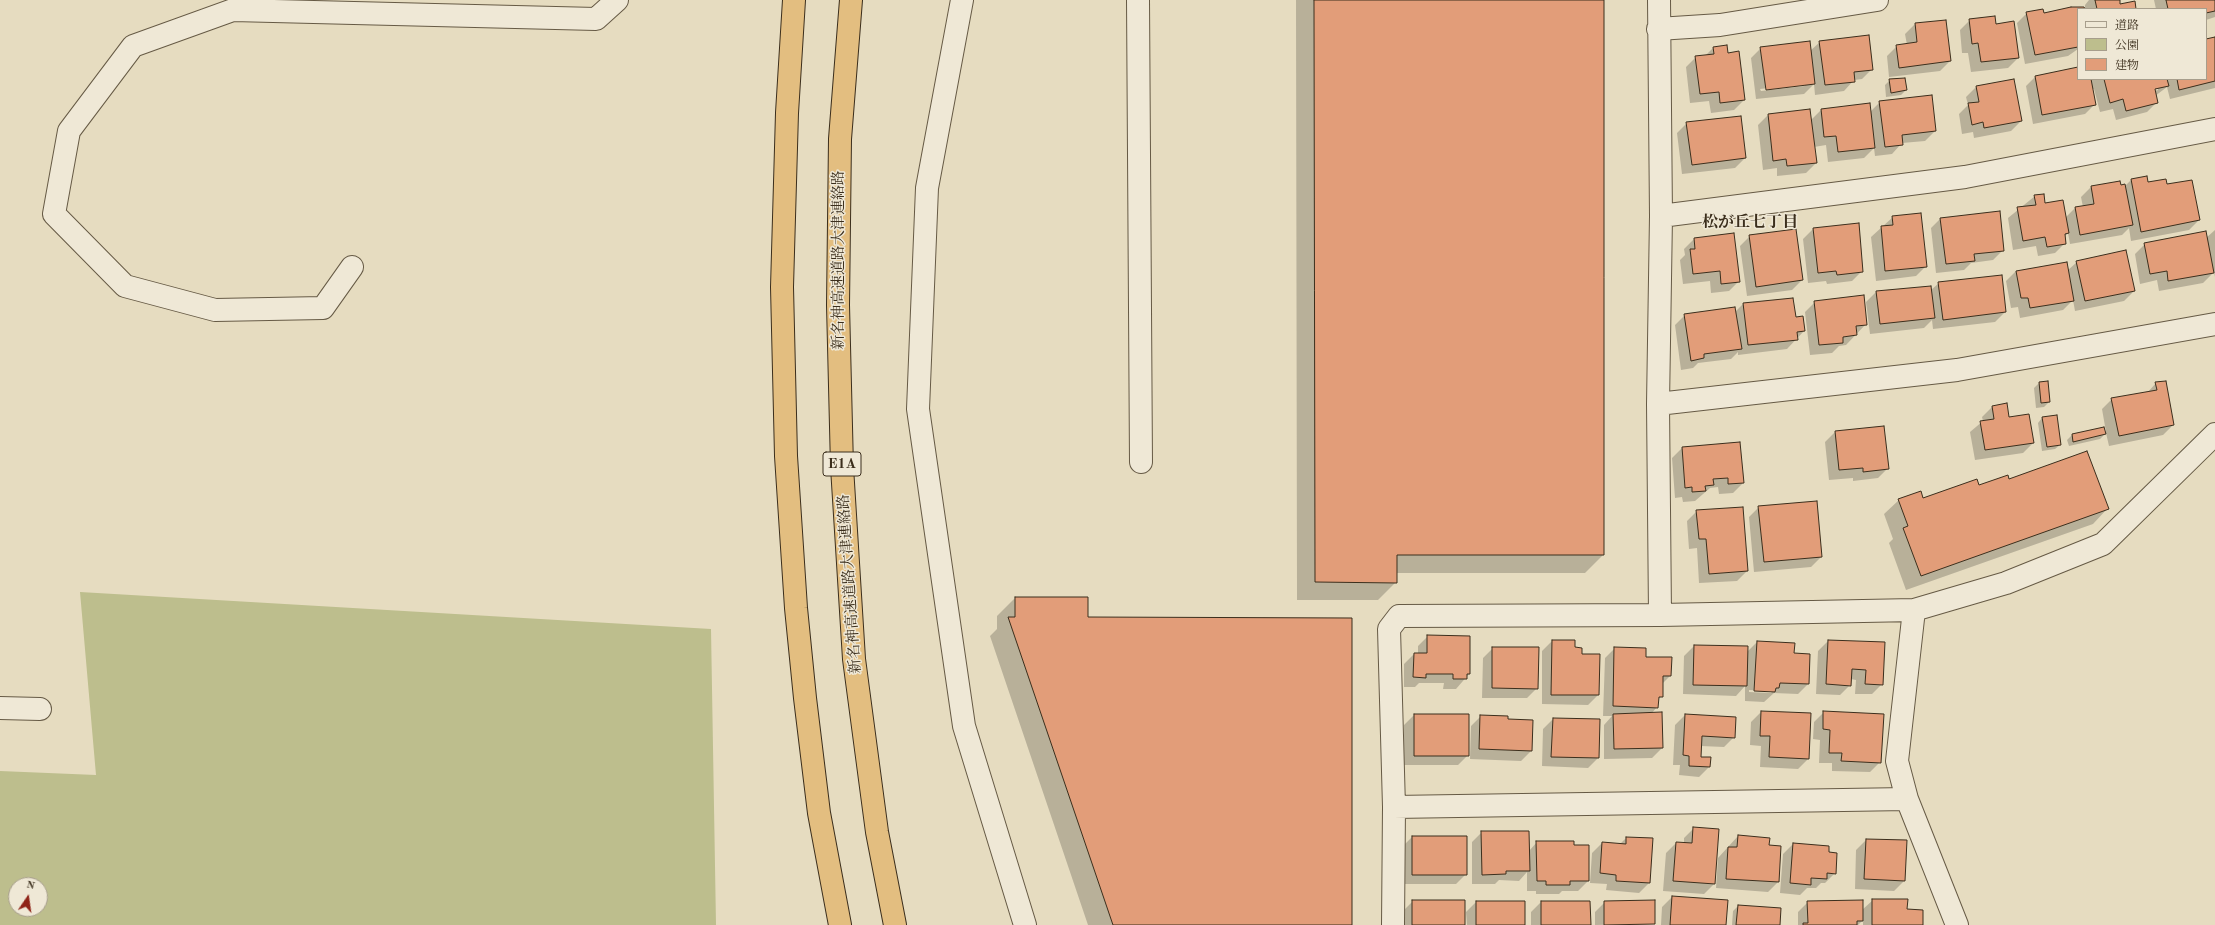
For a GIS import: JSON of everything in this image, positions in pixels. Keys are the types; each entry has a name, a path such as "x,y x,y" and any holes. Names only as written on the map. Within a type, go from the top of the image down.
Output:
{"highway":[{"path":"794,0 787,113 782,287 786,456 796,608 805,698 819,813 840,925"},
{"name":"新名神高速道路大津連絡路","path":"851,0 840,139 838,305 842,467 854,659 877,832 895,925"}],"street":[{"path":"352,267 323,308 215,310 125,286 54,214 69,131 133,46 233,10 596,19 617,0"},
{"path":"962,0 926,188 918,410 964,726 1025,925"},
{"path":"1138,0 1141,462"},
{"path":"1658,0 1661,216 1658,404 1660,615"},
{"path":"1658,29 1720,25 1877,0"},
{"path":"1661,216 1965,177 2215,129"},
{"path":"1658,404 1957,370 2215,324"},
{"path":"1393,925 1394,807 1389,629 1399,616 1660,615 1914,610 2006,583 2103,544 2215,434"},
{"path":"1914,610 1898,761 1907,800 1957,925"},
{"path":"0,708 40,709"},
{"path":"1394,807 1907,800"}],"green space":[{"path":"80,592 711,629 716,925 0,925 0,771 96,775"}],"building":[{"path":"1314,0 1604,0 1604,555 1397,555 1397,583 1315,582"},
{"path":"2095,0 2120,0 2120,4 2135,1 2136,8 2097,8"},
{"path":"2166,0 2215,0 2215,11 2207,13 2207,8 2168,8"},
{"path":"2071,7 2084,7 2077,8 2077,47 2035,55 2026,12 2043,9 2044,13"},
{"path":"1995,16 1996,24 2014,21 2019,58 1981,62 1978,43 1972,44 1969,19"},
{"path":"1946,20 1951,61 1899,68 1896,45 1917,42 1915,23"},
{"path":"1869,35 1873,70 1854,72 1855,82 1825,85 1819,41"},
{"path":"2215,37 2215,81 2179,90 2177,80 2207,80 2207,39"},
{"path":"1810,41 1815,84 1766,90 1760,47"},
{"path":"1727,45 1728,53 1739,51 1745,100 1720,103 1719,92 1700,94 1695,56 1714,54 1713,47"},
{"path":"2077,67 2077,80 2091,80 2096,105 2042,115 2035,76"},
{"path":"1905,78 1907,90 1891,93 1889,79"},
{"path":"2014,79 2022,121 1984,128 1983,122 1972,125 1968,103 1979,102 1976,86"},
{"path":"2104,80 2167,80 2169,86 2155,89 2158,103 2126,111 2123,99 2110,103"},
{"path":"1932,95 1936,131 1902,135 1903,145 1885,147 1879,101"},
{"path":"1870,103 1875,148 1838,152 1836,136 1824,137 1821,109"},
{"path":"1810,109 1817,163 1787,166 1786,159 1773,161 1768,114"},
{"path":"1741,116 1746,158 1692,165 1686,122"},
{"path":"2147,176 2148,182 2166,179 2167,184 2192,180 2200,220 2141,232 2131,179"},
{"path":"2120,181 2121,185 2125,184 2133,225 2080,235 2075,207 2094,204 2091,186"},
{"path":"2044,194 2045,203 2063,200 2069,233 2065,234 2066,244 2047,247 2045,237 2023,241 2017,207 2036,205 2034,195"},
{"path":"2000,211 2004,251 1974,254 1975,261 1946,264 1940,218"},
{"path":"1921,213 1927,267 1885,271 1881,226 1893,225 1892,216"},
{"path":"1859,223 1863,272 1837,275 1836,271 1818,273 1813,228"},
{"path":"1796,229 1803,280 1756,287 1749,235"},
{"path":"2206,231 2214,273 2168,281 2167,271 2150,274 2144,243"},
{"path":"1734,233 1740,282 1721,284 1720,271 1693,274 1690,249 1695,249 1694,238"},
{"path":"2126,250 2135,291 2085,301 2076,261"},
{"path":"2067,262 2074,301 2030,308 2028,298 2021,298 2016,271"},
{"path":"2002,275 2006,312 1943,320 1938,282"},
{"path":"1931,286 1935,318 1880,324 1876,291"},
{"path":"1864,295 1867,325 1856,326 1857,335 1843,337 1843,343 1819,345 1814,301"},
{"path":"1793,298 1796,317 1803,316 1805,331 1797,332 1798,340 1748,345 1743,303"},
{"path":"1735,307 1742,349 1704,354 1704,358 1691,361 1684,314"},
{"path":"2048,381 2050,402 2041,403 2039,382"},
{"path":"2166,381 2174,425 2119,436 2111,398 2157,390 2155,382"},
{"path":"2007,403 2009,417 2029,414 2034,443 1985,450 1980,421 1994,419 1992,406"},
{"path":"2057,415 2061,445 2047,447 2042,417"},
{"path":"1884,426 1889,469 1863,472 1863,468 1839,470 1835,431"},
{"path":"2104,427 2106,434 2073,442 2072,434"},
{"path":"1740,442 1744,483 1728,484 1728,478 1713,479 1714,485 1705,486 1706,491 1692,492 1692,487 1685,488 1682,447"},
{"path":"2087,451 2109,509 1921,576 1903,528 1908,526 1898,499 1921,491 1923,498 1977,479 1979,485 2008,475 2009,479"},
{"path":"1817,501 1822,557 1764,562 1758,506"},
{"path":"1743,507 1748,571 1709,574 1706,539 1699,539 1696,510"},
{"path":"1015,597 1088,597 1088,617 1352,618 1352,925 1113,925 1008,617 1015,617"},
{"path":"1427,635 1470,636 1470,674 1467,674 1467,679 1453,679 1453,674 1426,674 1426,678 1413,677 1414,653 1427,653"},
{"path":"1552,640 1575,640 1575,647 1582,648 1582,654 1600,654 1599,695 1551,695"},
{"path":"1828,640 1885,642 1883,685 1865,684 1866,670 1852,669 1851,686 1826,684"},
{"path":"1757,641 1795,643 1794,653 1810,654 1809,684 1780,683 1779,688 1776,688 1775,692 1754,691"},
{"path":"1694,645 1748,646 1747,686 1693,685"},
{"path":"1492,647 1539,647 1538,689 1492,688"},
{"path":"1614,647 1646,648 1646,657 1672,657 1671,676 1663,676 1663,697 1659,697 1658,708 1613,706"},
{"path":"1761,711 1811,713 1809,759 1769,757 1770,736 1760,736"},
{"path":"1823,711 1884,714 1881,763 1841,761 1842,753 1829,753 1830,730 1823,729"},
{"path":"1662,712 1663,748 1614,749 1613,714"},
{"path":"1414,714 1469,714 1469,756 1414,756"},
{"path":"1685,714 1736,717 1735,738 1702,736 1701,757 1711,757 1710,767 1689,766 1689,756 1683,755"},
{"path":"1480,715 1508,716 1508,719 1533,720 1532,751 1479,749"},
{"path":"1553,718 1600,719 1599,758 1551,757"},
{"path":"1693,827 1719,829 1715,884 1673,881 1676,842 1692,843"},
{"path":"1481,831 1529,831 1530,871 1506,871 1506,874 1482,875"},
{"path":"1738,835 1770,838 1769,845 1781,846 1779,882 1726,879 1728,847 1737,847"},
{"path":"1412,836 1467,836 1467,875 1412,875"},
{"path":"1626,837 1653,838 1650,883 1616,881 1616,875 1600,873 1602,842 1626,844"},
{"path":"1866,839 1907,840 1905,881 1864,879"},
{"path":"1536,841 1574,841 1574,845 1589,845 1589,881 1570,881 1570,885 1546,885 1546,881 1537,881"},
{"path":"1793,843 1829,846 1829,852 1837,853 1836,874 1827,873 1827,879 1811,878 1811,885 1790,883"},
{"path":"1672,896 1728,900 1726,925 1670,925"},
{"path":"1872,899 1908,899 1907,909 1923,910 1923,925 1872,925"},
{"path":"1412,900 1465,900 1465,925 1412,925"},
{"path":"1655,900 1655,924 1604,925 1604,901"},
{"path":"1863,900 1863,921 1857,921 1857,925 1803,925 1803,923 1808,923 1807,901"},
{"path":"1476,901 1525,901 1525,925 1476,925"},
{"path":"1541,901 1590,901 1591,925 1541,925"},
{"path":"1738,905 1781,908 1780,925 1736,925"}],"district":[{"name":"松が丘七丁目","path":"1750,223"}]}
